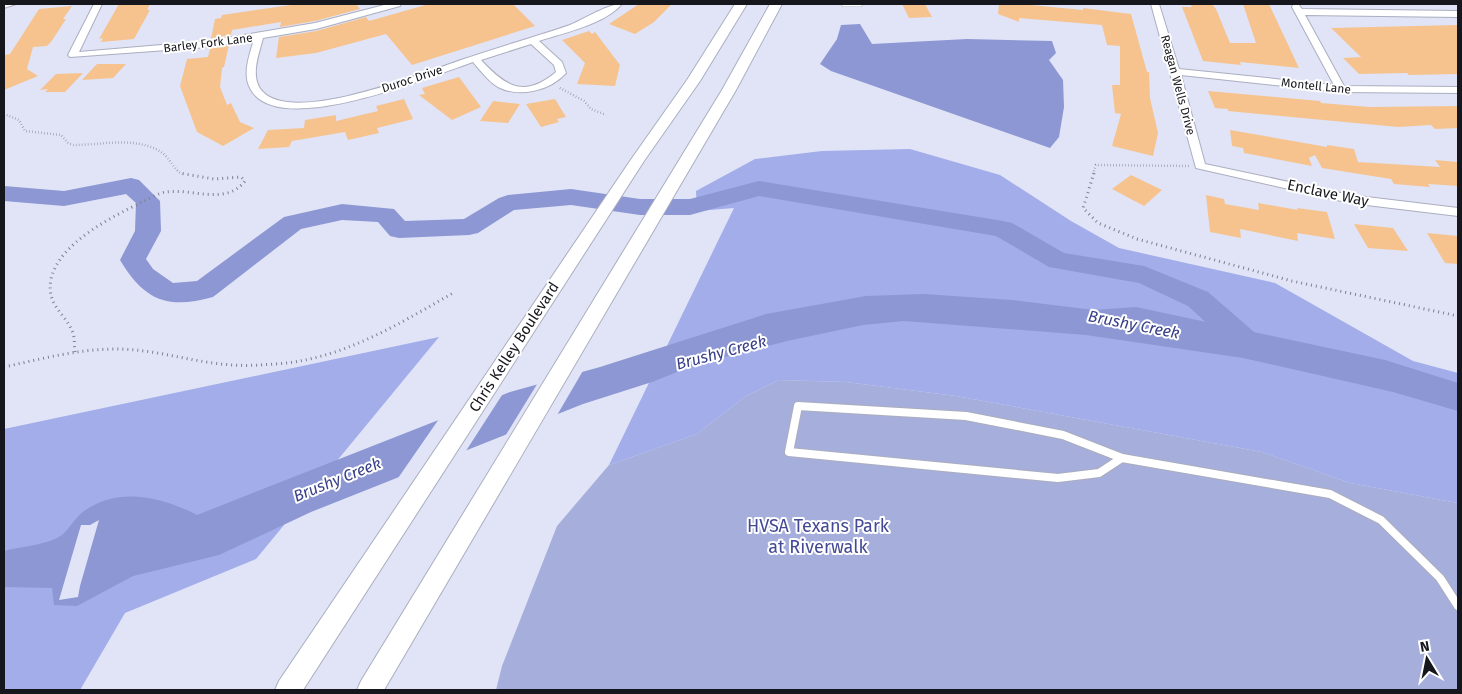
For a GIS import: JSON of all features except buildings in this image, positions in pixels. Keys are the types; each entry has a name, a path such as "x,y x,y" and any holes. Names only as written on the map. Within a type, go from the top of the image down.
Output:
{"main road":[{"name":"Chris Kelley Boulevard","path":"288,690 637,162 694,81 741,4"},
{"path":"370,690 696,145 755,45 776,4"}],"street":[{"path":"4,5 12,4"},
{"name":"Barley Fork Lane","path":"98,4 73,55 175,48 259,36 316,26 397,4"},
{"name":"Duroc Drive","path":"259,36 251,74 252,85 260,95 271,102 286,105 315,104 357,96 533,40 582,23 603,14 618,4"},
{"name":"Reagan Wells Drive","path":"1155,4 1200,166"},
{"path":"1297,8 1352,14 1458,14"},
{"path":"1297,8 1340,89"},
{"path":"475,59 499,83 512,88 527,89 542,86 561,73 559,64 533,40"},
{"name":"Montell Lane","path":"1175,71 1340,89 1458,90"},
{"name":"Enclave Way","path":"1200,166 1350,199 1458,212"}],"lane":[{"path":"844,4 860,4"},
{"path":"1122,458 1098,473 1058,478 789,452 798,406 966,416 1064,435 1122,458 1330,494 1381,520 1440,578 1458,606"}],"path":[{"path":"557,87 584,101 591,109 606,114"},
{"path":"4,114 19,120 25,131 61,135 68,143 74,145 126,144 147,146 162,152 180,174 214,179 241,177 245,181 239,189 228,194 175,190 161,194 98,225 77,240 61,261 50,281 51,299 73,334 75,352"},
{"path":"1200,166 1096,165 1083,208 1098,223 1137,239 1292,281 1458,316"},
{"path":"4,367 75,352 116,349 144,351 232,365 276,364 313,358 348,348 387,330 453,293"}],"green space":[{"name":"HVSA Texans Park at Riverwalk","path":"779,380 846,382 956,396 1262,452 1350,483 1458,503 1458,690 496,690 502,666 557,526 609,465 697,434 746,396"}],"shaded area":[{"path":"910,149 1000,175 1071,221 1119,248 1275,283 1413,361 1458,373 1458,503 1350,483 1262,452 956,396 846,382 779,380 746,396 697,434 609,465 734,208 697,211 696,191 755,159 822,151"},
{"path":"439,337 256,559 125,613 80,690 4,690 4,429"}],"water":[{"path":"860,24 872,44 967,39 1052,41 1056,53 1049,60 1063,80 1064,107 1059,137 1050,148 831,71 820,64 837,39 841,25"},
{"name":"Brushy Creek","path":"924,294 1012,300 1094,310 1136,307 1385,360 1458,383 1458,411 1393,392 1243,358 1086,335 904,321 863,325 787,341 697,364 652,382 583,404 311,512 219,555 133,576 77,606 54,605 52,588 4,587 4,551 38,544 61,536 77,517 97,503 126,497 140,497 170,503 197,515 510,392 600,367 766,314 866,296"}],"pier":[{"path":"584,369 556,417 504,438 539,381"},
{"path":"504,392 464,454 396,481 441,416"},
{"path":"99,520 78,597 59,600 81,525 90,525"}],"waterway":[{"path":"4,194 64,199 131,185 148,201 148,231 133,260 144,276 168,293 203,290 293,223 342,212 385,215 399,230 469,227 508,203 571,197 640,207 690,207 759,188 1003,229 1058,261 1144,275 1198,299 1251,346"}]}
